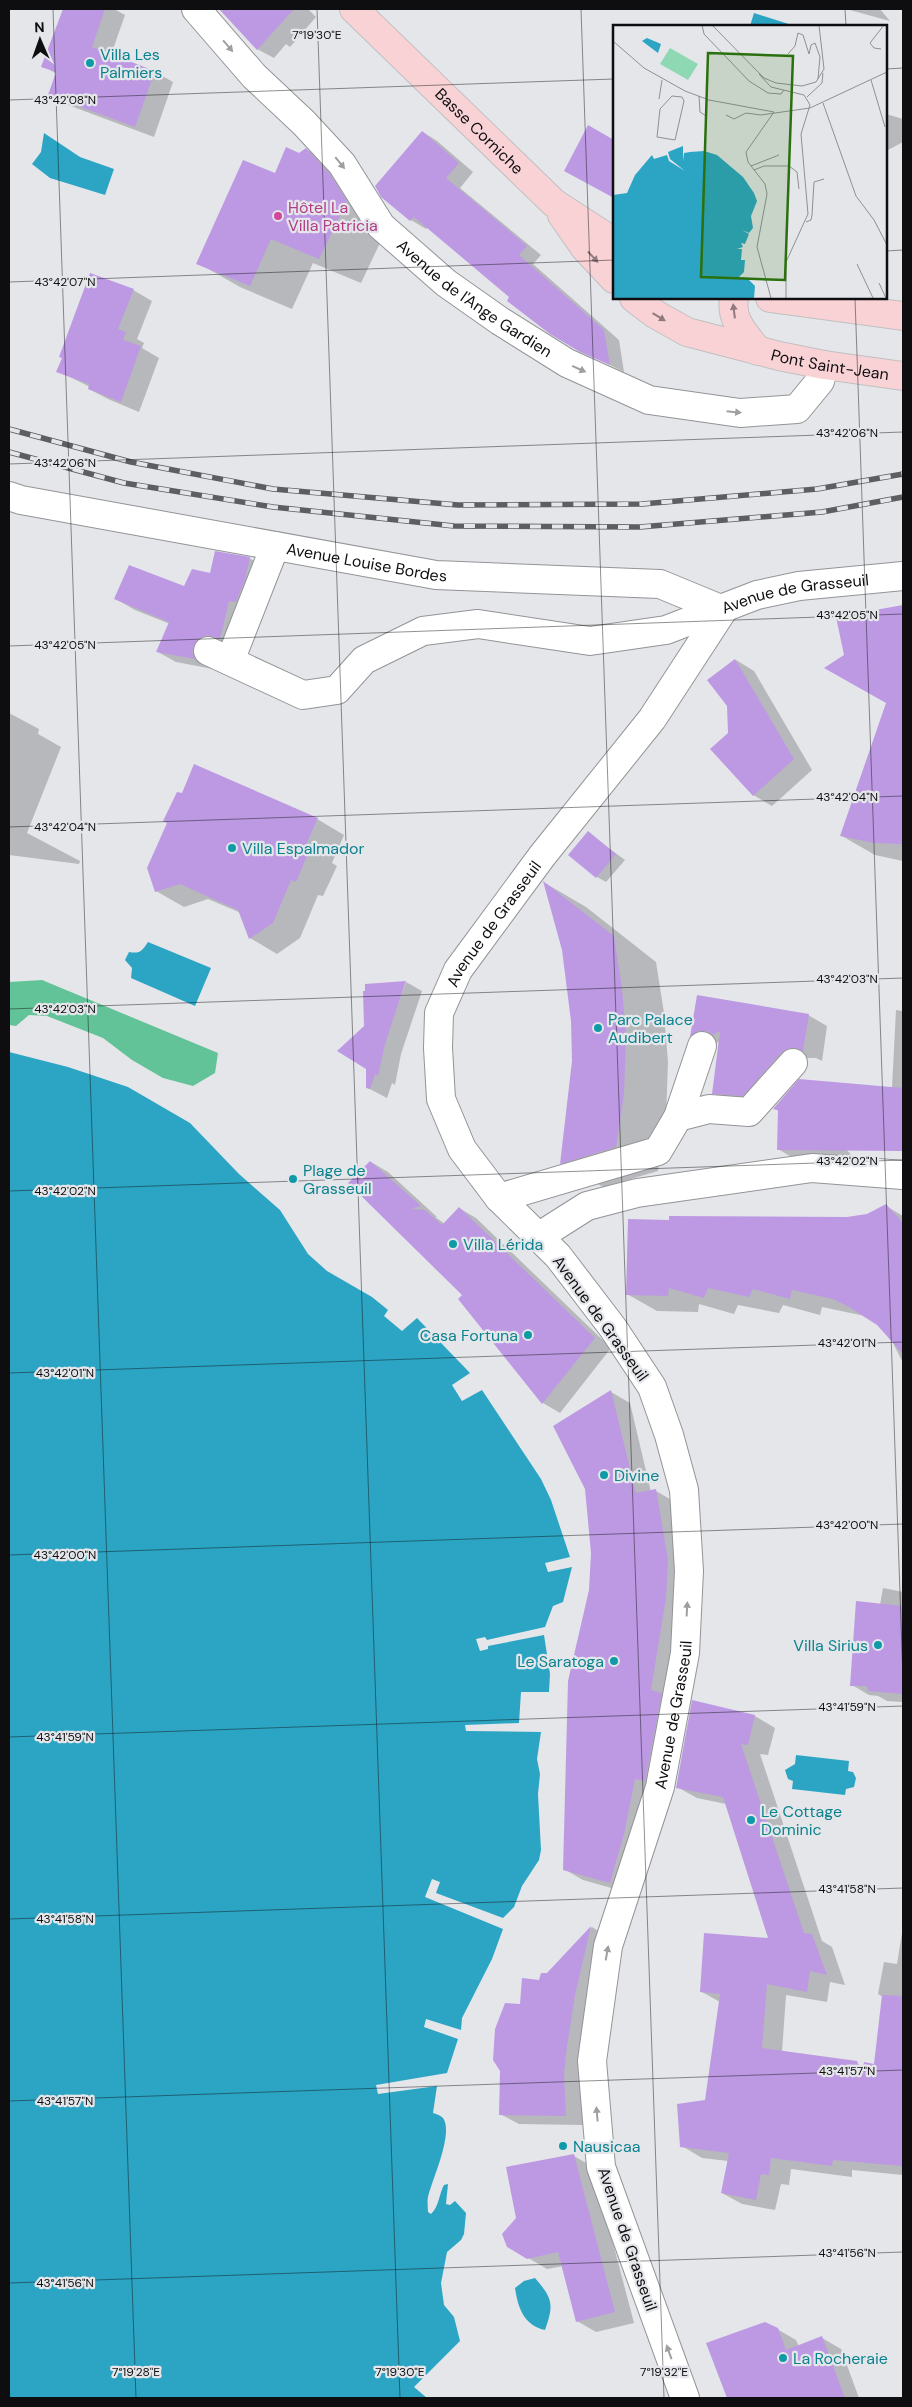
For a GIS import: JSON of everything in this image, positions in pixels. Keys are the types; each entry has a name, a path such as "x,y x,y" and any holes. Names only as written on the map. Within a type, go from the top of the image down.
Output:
{"main road":[{"name":"Basse Corniche","path":"354,9 554,203 613,241"},
{"path":"554,203 585,248 613,279"},
{"name":"Pont Saint-Jean","path":"635,299 654,314 686,332 758,351 824,365 903,376"},
{"path":"734,299 732,308 737,324 758,351"},
{"path":"777,299 903,316"}],"street":[{"name":"Avenue de l'Ange Gardien","path":"196,9 254,76 304,123 342,164 381,226 446,283 500,321 567,363 650,400 740,413 797,409 820,381 824,365"},
{"name":"Avenue Louise Bordes","path":"9,496 21,500 436,575 660,584 723,610"},
{"path":"275,546 219,656 303,696 337,690 364,660 423,631 478,624 590,641 666,630 723,610"},
{"name":"Avenue de Grasseuil","path":"686,2398 601,2167 592,2062 608,1946 660,1787 685,1653 689,1571 684,1490 669,1435 652,1387 613,1328 558,1256 499,1198 462,1149 440,1099 439,1013 458,970 542,856 652,719 723,610 757,595 798,586 903,576"},
{"path":"499,1198 658,1151 678,1117 702,1046"},
{"path":"678,1117 709,1109 749,1112 793,1063"},
{"path":"538,1237 587,1206 637,1193 812,1168 903,1175"}],"green space":[{"path":"42,980 218,1053 215,1073 193,1086 163,1078 132,1060 103,1038 47,1016 29,1015 16,1026 9,1025 9,982"}],"water":[{"path":"754,13 792,25 750,25"},
{"path":"44,133 80,157 114,169 105,195 50,178 32,164 41,152"},
{"path":"148,942 211,968 195,1006 131,978 132,968 125,960 129,952 136,953 140,951"},
{"path":"9,1052 68,1067 128,1087 190,1123 239,1174 280,1210 308,1254 327,1271 372,1297 388,1310 384,1316 402,1331 417,1318 470,1373 452,1385 462,1401 482,1390 541,1479 551,1500 570,1557 545,1563 548,1572 572,1567 563,1602 553,1606 545,1627 487,1640 485,1637 476,1639 480,1651 488,1649 488,1646 544,1635 550,1674 549,1692 521,1692 519,1723 465,1725 466,1731 541,1732 537,1759 540,1774 538,1794 541,1850 539,1860 522,1886 514,1907 503,1918 436,1893 440,1882 432,1879 425,1897 503,1929 492,1959 462,2018 461,2030 426,2019 424,2027 458,2039 447,2073 376,2085 378,2094 437,2086 433,2113 443,2118 446,2125 446,2134 441,2157 428,2197 428,2212 431,2214 434,2211 444,2185 448,2184 446,2204 450,2205 455,2201 466,2213 464,2234 461,2240 447,2252 441,2283 444,2305 454,2317 460,2341 414,2387 427,2398 9,2398"},
{"path":"796,1755 849,1761 848,1771 853,1772 856,1778 854,1787 846,1789 845,1795 792,1789 793,1781 788,1779 785,1770 795,1764"},
{"path":"535,2278 545,2291 550,2302 550,2314 545,2330 538,2328 527,2320 520,2308 516,2295 515,2288 524,2281"}],"building":[{"name":"Villa Les Palmiers","path":"63,9 105,9 92,47 155,71 135,127 48,95 56,72 41,67"},
{"path":"219,9 294,9 257,50"},
{"path":"588,125 613,139 613,197 564,171"},
{"path":"422,131 459,163 446,178 527,246 519,255 604,330 610,365 580,352 550,334 507,301 509,297 414,217 410,221 381,197 375,186"},
{"name":"Hôtel La Villa Patricia","path":"286,147 299,153 306,148 330,174 347,201 319,259 271,239 250,286 196,264 243,160 275,173"},
{"path":"90,273 134,289 118,329 126,332 123,340 141,346 121,402 88,389 89,384 56,372 62,358 59,357"},
{"path":"215,551 250,557 245,580 236,602 229,601 220,639 207,635 199,639 194,645 192,652 195,659 156,652 169,622 114,599 129,565 184,586 192,569 210,573"},
{"path":"903,605 903,844 874,843 840,836 886,703 824,668 844,655 836,617"},
{"path":"735,659 794,759 753,796 710,749 728,733 727,706 707,680"},
{"name":"Villa Espalmador","path":"194,764 318,818 305,847 310,849 296,882 291,880 273,923 249,939 238,910 180,884 155,892 147,868 167,823 163,821 177,792 182,793"},
{"path":"588,831 616,854 596,878 568,855"},
{"name":"Parc Palace Audibert","path":"543,881 614,936 622,988 626,1037 624,1094 616,1147 560,1164 572,1061 571,1021 562,950"},
{"path":"406,981 385,1044 378,1076 375,1074 370,1089 366,1088 366,1069 337,1051 364,1026 363,991 365,991 365,984"},
{"path":"697,995 809,1014 803,1051 789,1048 782,1052 743,1096 712,1094 720,1031 713,1035 707,1031 699,1031 690,1037"},
{"path":"799,1079 903,1088 903,1151 777,1150 778,1110 773,1109"},
{"path":"370,1161 421,1206 411,1209 425,1210 442,1225 459,1207 595,1338 542,1404 458,1299 462,1295 348,1183"},
{"path":"886,1204 903,1223 903,1354 877,1325 849,1307 833,1299 792,1290 790,1299 753,1289 749,1297 708,1288 704,1298 669,1288 668,1296 626,1295 628,1219 669,1220 669,1216 847,1217 867,1214"},
{"path":"611,1390 636,1493 656,1489 668,1560 666,1598 651,1690 662,1693 645,1781 635,1779 624,1834 610,1883 563,1870 568,1681 589,1590 591,1553 585,1489 553,1426"},
{"name":"Villa Sirius","path":"856,1601 903,1606 903,1694 868,1691 867,1686 850,1686"},
{"path":"692,1700 755,1715 748,1745 741,1744 804,1933 812,1934 827,1975 810,1971 807,1992 767,1984 762,2048 857,2061 862,2075 864,2062 874,2064 882,1995 903,1996 903,2166 833,2160 832,2166 771,2158 769,2175 761,2174 756,2200 721,2193 729,2153 680,2147 677,2104 705,2100 720,1994 700,1992 704,1933 768,1938 723,1797 676,1788"},
{"path":"591,1926 575,1995 567,2047 564,2073 566,2116 499,2115 500,2071 493,2060 495,2029 505,2003 520,2004 522,1978 539,1980 541,1973 547,1973"},
{"path":"574,2154 615,2312 576,2322 558,2252 527,2259 507,2247 502,2234 516,2218 506,2167"},
{"name":"La Rocheraie","path":"765,2322 778,2328 786,2350 822,2336 845,2398 727,2398 706,2343"}],"railway":[{"path":"9,429 131,462 273,489 458,505 642,504 817,489 903,474"},
{"path":"9,452 124,483 273,507 454,526 640,527 822,512 903,497"}],"place":[{"name":"Villa Les Palmiers","path":"90,63"},
{"name":"Hôtel La Villa Patricia","path":"278,216"},
{"name":"Villa Espalmador","path":"232,848"},
{"name":"Parc Palace Audibert","path":"598,1028"},
{"name":"Plage de Grasseuil","path":"293,1179"},
{"name":"Villa Lérida","path":"453,1244"},
{"name":"Casa Fortuna","path":"528,1335"},
{"name":"Divine","path":"604,1475"},
{"name":"Villa Sirius","path":"878,1645"},
{"name":"Le Saratoga","path":"614,1661"},
{"name":"Le Cottage Dominic","path":"751,1820"},
{"name":"Nausicaa","path":"563,2146"},
{"name":"La Rocheraie","path":"783,2358"}]}
